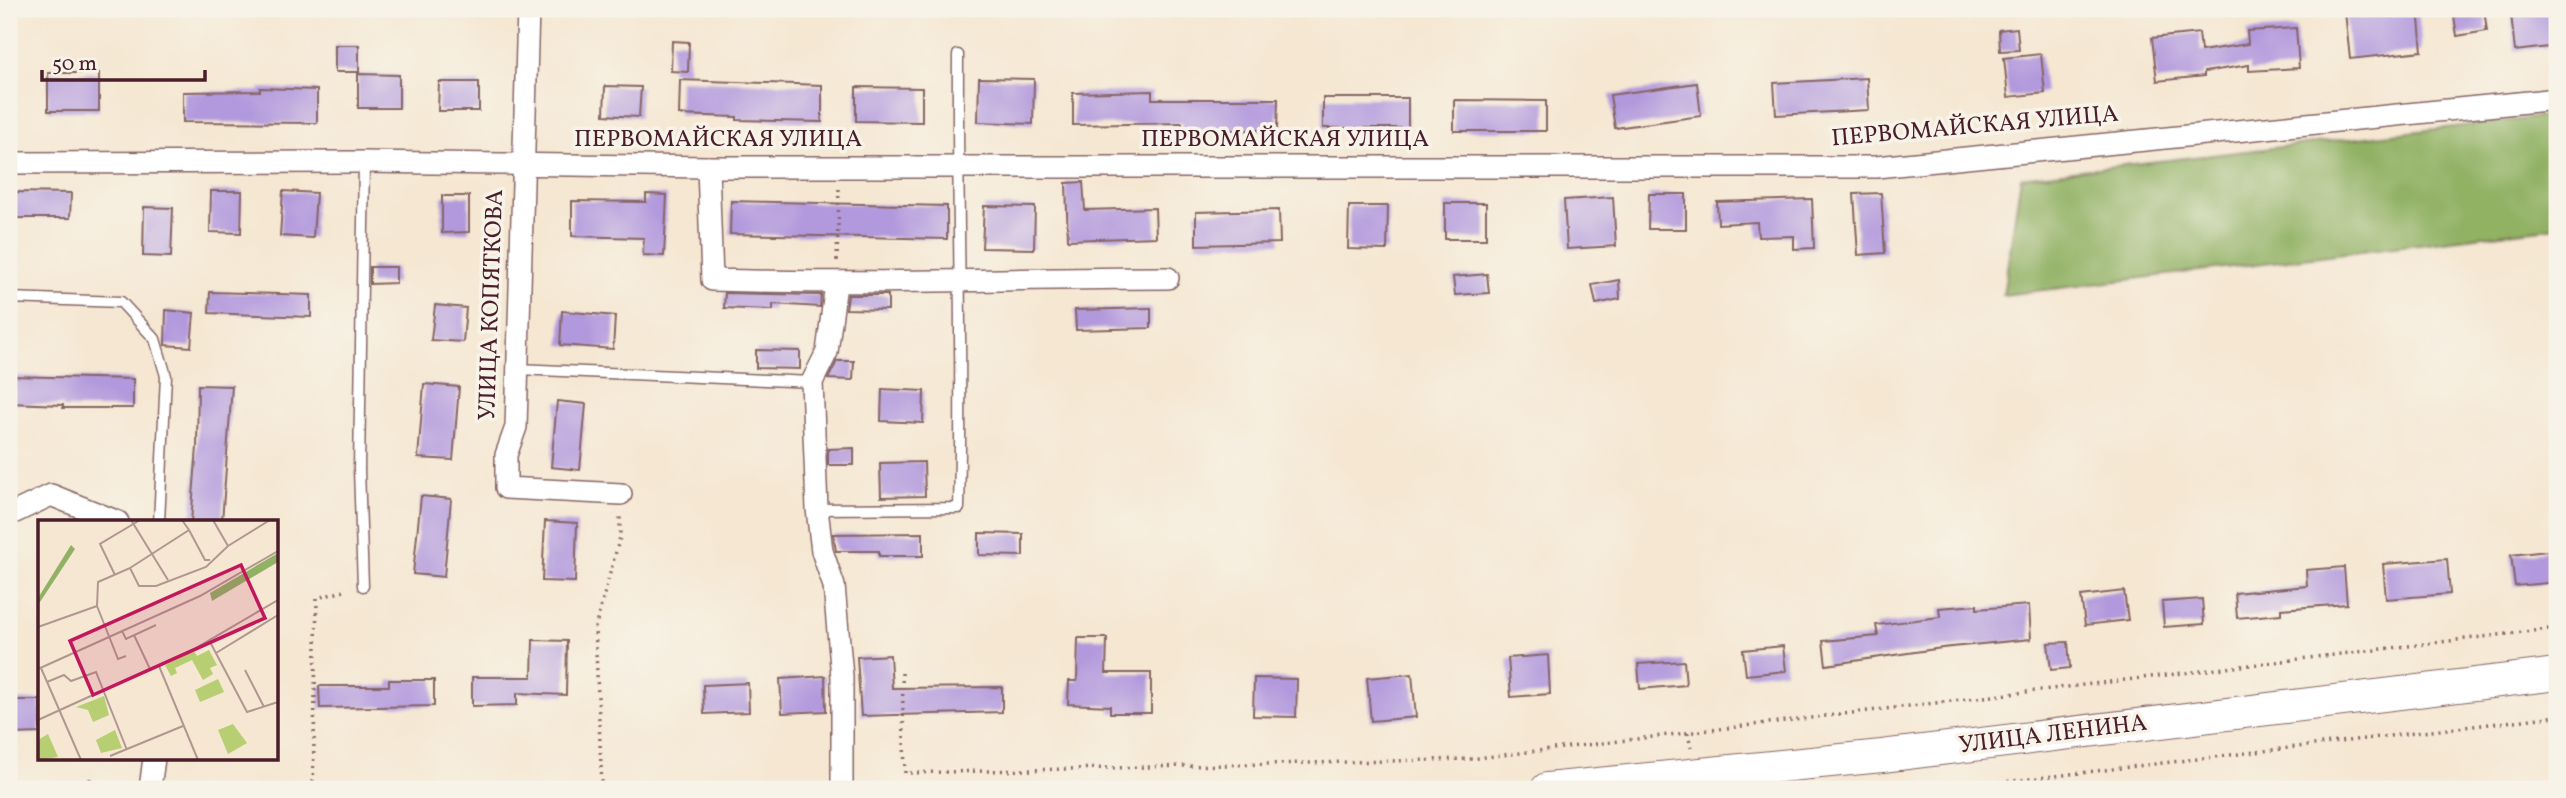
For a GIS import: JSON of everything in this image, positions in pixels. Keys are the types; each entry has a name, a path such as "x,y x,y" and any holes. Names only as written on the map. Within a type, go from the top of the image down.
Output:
{"main road":[{"name":"УЛИЦА ЛЕНИНА","path":"1547,789 1748,778 1896,755 2557,674"}],"street":[{"name":"УЛИЦА КОПЯТКОВА","path":"528,9 516,427 506,455 506,488 621,494"},
{"name":"ПЕРВОМАЙСКАЯ УЛИЦА","path":"9,163 364,162 708,167 1876,167 2557,99"},
{"path":"708,167 712,280 836,284 959,278 1168,278"},
{"path":"836,284 827,352 812,382 817,509 822,551 834,586 842,677 842,789"},
{"path":"9,515 51,495 113,520"},
{"path":"150,789 154,760"}],"lane":[{"path":"817,509 959,508 963,377 957,166 958,55"},
{"path":"363,586 359,469 364,162"},
{"path":"9,298 121,302 155,339 166,376 159,520"},
{"path":"517,369 812,382"}],"path":[{"path":"836,284 839,166"},
{"path":"602,789 595,628 620,537 621,494"},
{"path":"313,789 317,598 363,586"},
{"path":"902,673 905,773 1470,759 2557,628"},
{"path":"1945,789 2557,716"},
{"path":"90,778 90,789"}],"green space":[{"path":"2557,115 2557,227 2003,295 2021,177"}],"building":[{"path":"2418,9 2422,51 2350,59 2345,12"},
{"path":"2453,9 2484,9 2487,31 2457,36"},
{"path":"2557,9 2557,46 2515,51 2511,14"},
{"path":"2017,28 2019,50 2000,51 1999,30"},
{"path":"2296,28 2299,68 2249,71 2249,65 2204,72 2204,76 2157,81 2152,38 2199,33 2201,51 2248,44 2247,31"},
{"path":"672,41 689,42 688,72 671,71"},
{"path":"335,45 359,45 359,72 335,72"},
{"path":"2041,54 2045,93 2008,97 2004,58"},
{"path":"48,73 99,73 99,111 48,111"},
{"path":"358,74 399,75 399,108 358,108"},
{"path":"979,78 1034,79 1033,124 978,122"},
{"path":"1867,78 1869,110 1776,115 1774,83"},
{"path":"680,80 822,85 822,122 737,120 737,117 679,115"},
{"path":"439,82 479,82 479,111 438,111"},
{"path":"1697,83 1701,116 1615,128 1610,95"},
{"path":"605,86 641,87 639,117 604,115"},
{"path":"856,87 922,88 922,122 856,121"},
{"path":"260,88 317,90 317,123 183,122 183,92 260,91"},
{"path":"1152,91 1152,99 1278,99 1277,130 1182,130 1182,123 1073,125 1073,93"},
{"path":"1323,98 1408,98 1408,128 1323,128"},
{"path":"1454,100 1546,101 1546,131 1454,131"},
{"path":"1083,182 1085,210 1155,208 1156,237 1068,240 1066,183"},
{"path":"211,191 242,191 241,233 210,232"},
{"path":"283,191 316,193 313,238 280,236"},
{"path":"12,192 71,193 70,218 11,218"},
{"path":"1881,193 1885,253 1858,255 1854,194"},
{"path":"646,194 667,195 664,256 643,255 644,238 572,236 572,201 646,202"},
{"path":"1649,194 1686,194 1686,229 1648,229"},
{"path":"442,196 469,196 469,232 442,233"},
{"path":"1613,197 1616,246 1567,249 1564,200"},
{"path":"1812,199 1814,248 1794,249 1794,236 1758,237 1757,222 1718,224 1717,202"},
{"path":"731,201 947,206 947,239 730,234"},
{"path":"1445,203 1486,203 1486,239 1445,239"},
{"path":"984,206 1035,207 1034,249 982,248"},
{"path":"1349,206 1388,206 1387,250 1348,249"},
{"path":"144,207 173,208 171,257 143,256"},
{"path":"1279,210 1280,243 1196,245 1196,212"},
{"path":"370,267 396,267 396,283 370,284"},
{"path":"1487,274 1489,293 1455,295 1453,277"},
{"path":"1619,280 1620,299 1596,304 1592,285"},
{"path":"210,292 311,295 311,317 209,313"},
{"path":"725,293 821,295 820,307 773,304 773,310 724,308"},
{"path":"848,295 888,295 888,310 846,309"},
{"path":"435,305 466,308 463,342 431,340"},
{"path":"1151,308 1151,328 1076,330 1075,310"},
{"path":"166,310 194,313 191,347 165,345"},
{"path":"562,311 615,316 613,349 560,345"},
{"path":"756,350 800,351 800,369 756,368"},
{"path":"837,361 854,361 853,380 828,379"},
{"path":"9,376 133,379 133,408 63,408 63,405 9,403"},
{"path":"424,384 459,387 453,460 418,458"},
{"path":"198,385 232,386 222,520 191,520 197,447"},
{"path":"882,389 924,391 923,423 881,421"},
{"path":"557,401 586,404 580,470 551,467"},
{"path":"854,448 854,465 828,465 828,449"},
{"path":"924,462 925,496 881,497 880,463"},
{"path":"421,496 451,499 444,577 413,574"},
{"path":"545,521 577,523 575,582 542,581"},
{"path":"923,533 923,556 879,556 879,551 836,551 833,534"},
{"path":"979,533 1023,534 1023,556 979,555"},
{"path":"2557,550 2557,582 2515,586 2511,555"},
{"path":"2447,559 2450,594 2386,599 2383,564"},
{"path":"2344,567 2347,604 2281,609 2281,614 2237,618 2235,593 2307,586 2306,570"},
{"path":"2124,591 2128,620 2085,625 2081,596"},
{"path":"2202,599 2204,624 2164,627 2162,602"},
{"path":"1977,605 1977,609 2029,605 2031,639 1942,648 1826,665 1823,641 1878,636 1876,625 1940,617 1939,608"},
{"path":"1078,638 1107,638 1106,673 1151,673 1151,713 1110,713 1110,706 1068,704 1069,681 1077,681"},
{"path":"533,640 567,641 566,695 517,693 517,705 472,706 472,677 532,677"},
{"path":"2068,642 2070,668 2051,670 2048,643"},
{"path":"1783,646 1786,671 1746,675 1743,650"},
{"path":"890,655 892,688 1002,687 1002,712 861,716 857,657"},
{"path":"1548,655 1550,694 1511,697 1508,658"},
{"path":"1684,661 1686,685 1640,689 1638,664"},
{"path":"1412,674 1416,717 1371,721 1367,678"},
{"path":"825,676 826,711 782,713 780,679"},
{"path":"1254,678 1297,679 1296,717 1253,716"},
{"path":"389,680 434,680 434,706 320,708 319,686 389,686"},
{"path":"748,683 749,712 704,714 703,685"},
{"path":"10,700 38,700 38,733 11,734"}]}
